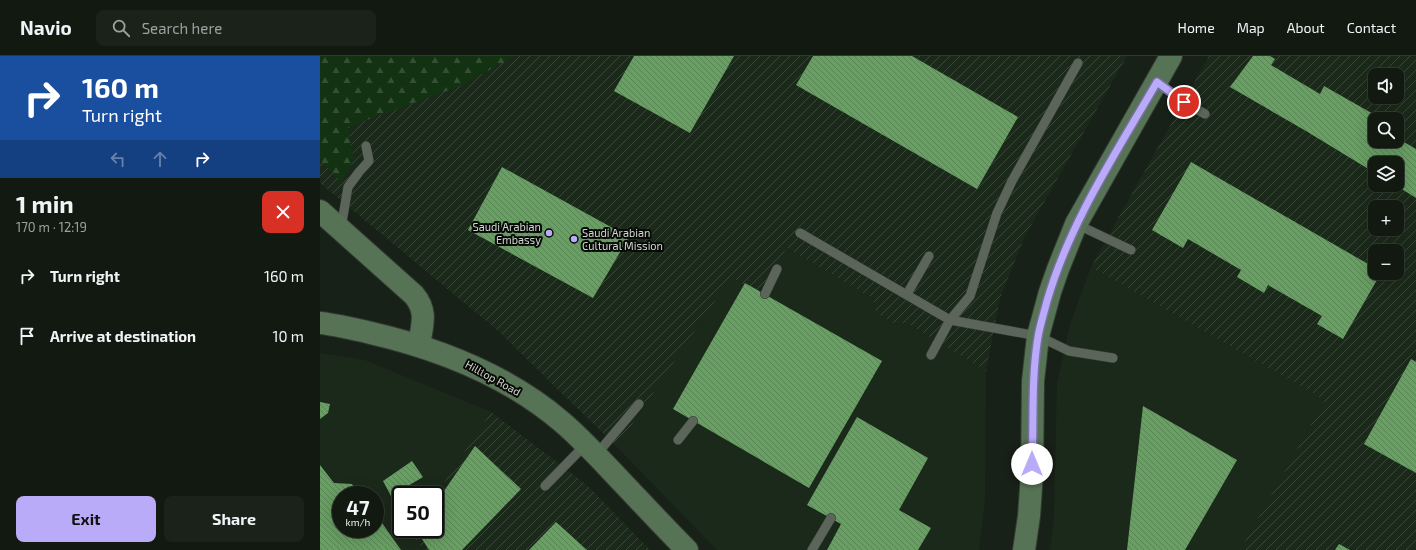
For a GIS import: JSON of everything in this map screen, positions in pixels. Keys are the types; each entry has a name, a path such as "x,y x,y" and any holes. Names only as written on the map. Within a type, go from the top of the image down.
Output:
{"street":[{"path":"1024,550 1029,516 1032,473 1033,381 1038,336 1058,269 1076,224 1172,56"},
{"path":"320,211 419,301 424,316 419,345"},
{"name":"Hilltop Road","path":"320,323 340,326 419,345 452,356 512,387 560,421 591,449 687,550"}],"lane":[{"path":"931,355 950,320 970,296 1000,207 1012,180 1078,63"},
{"path":"1157,82 1184,102 1205,114"},
{"path":"341,230 348,187 369,161 366,146"},
{"path":"1076,224 1131,250"},
{"path":"800,233 950,320 1038,336 1069,351 1113,358"},
{"path":"907,294 929,256"},
{"path":"765,294 777,269"},
{"path":"545,486 591,449 639,404"},
{"path":"678,440 693,421"},
{"path":"812,550 831,518"}],"shaded area":[{"path":"483,56 1127,56 1025,236 1000,298 986,371 910,325 903,323 896,325 875,312 876,305 872,298 787,248 758,293 731,277 617,447 497,330 320,183 320,119"},
{"path":"1209,56 1416,56 1416,550 1240,550 1325,400 1091,267"},
{"path":"787,248 872,298 876,305 875,312 896,325 903,323 910,325 986,371 985,499 979,550 717,550 617,447 731,277 759,293"},
{"path":"1091,267 1325,400 1240,550 1050,550 1054,516 1057,384 1070,324"},
{"path":"320,353 365,360 491,412 442,486 392,486 392,538 414,538 424,550 320,550"},
{"path":"491,412 587,485 650,550 424,550 414,538 444,538 444,486 442,486"}],"green space":[{"path":"320,56 515,56 460,86 348,127 354,160 341,182 320,160"}],"building":[{"path":"634,56 734,56 690,133 614,91"},
{"path":"813,56 912,56 1018,117 977,189 796,85"},
{"path":"1253,56 1270,56 1275,59 1271,65 1320,94 1324,86 1370,112 1368,112 1368,148 1404,148 1404,142 1416,149 1416,198 1404,190 1404,156 1368,156 1368,169 1230,87"},
{"path":"1191,162 1368,264 1368,280 1377,280 1343,339 1317,324 1322,316 1268,285 1264,293 1237,277 1241,270 1188,239 1183,248 1152,230"},
{"name":"Saudi Arabian Embassy","path":"502,167 629,237 593,298 468,230"},
{"path":"745,283 882,361 809,488 673,409"},
{"path":"1411,359 1416,362 1416,473 1364,444"},
{"path":"320,402 330,404 328,413 320,419"},
{"path":"1143,406 1237,460 1185,550 1127,550"},
{"path":"857,417 928,458 899,510 931,528 918,550 827,550 841,524 807,505"},
{"path":"475,446 521,489 462,550 429,550 421,538 444,538 444,491"},
{"path":"412,461 423,477 408,486 392,486 391,496 383,481"},
{"path":"320,465 334,483 352,484 354,486 332,486 332,538 384,538 384,526 401,550 320,550"},
{"path":"556,522 587,550 529,550"},
{"path":"1339,544 1350,550 1335,550"}],"place":[{"name":"Saudi Arabian Embassy","path":"549,233"},
{"name":"Saudi Arabian Cultural Mission","path":"574,239"}],"route":[{"path":"1032,464 1033,381 1038,336 1050,292 1076,224 1157,82 1184,102"}]}
